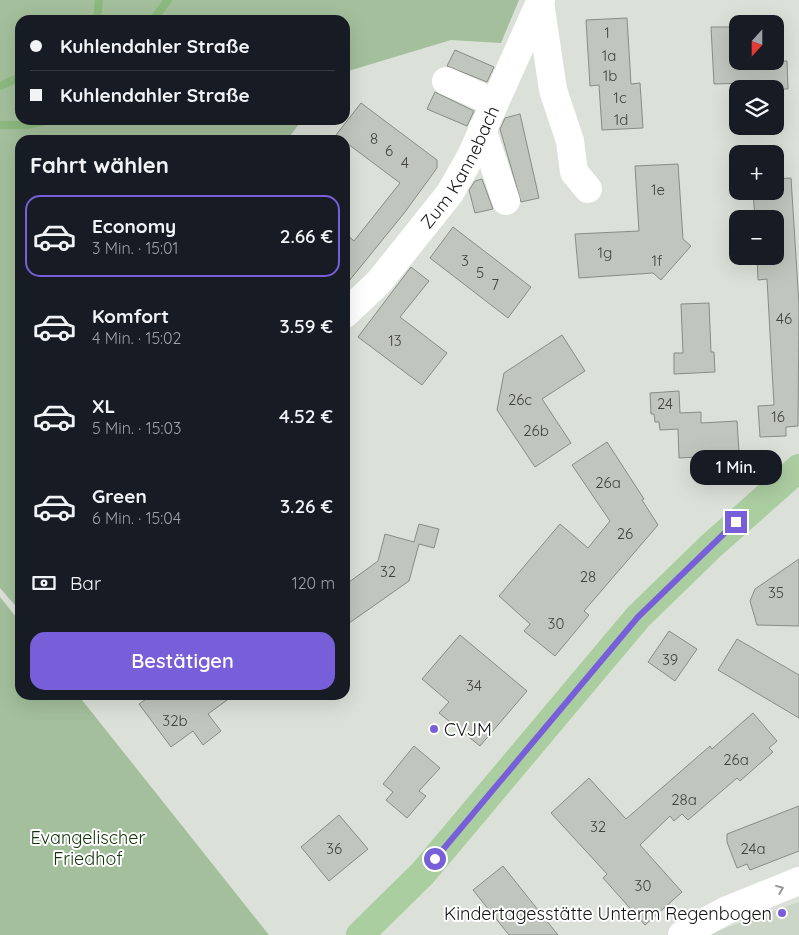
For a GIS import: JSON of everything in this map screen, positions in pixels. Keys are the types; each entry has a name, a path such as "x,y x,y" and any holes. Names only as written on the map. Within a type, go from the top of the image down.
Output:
{"main road":[{"path":"360,935 423,873 638,617 711,546 799,468"}],"street":[{"name":"Zum Kannebach","path":"350,309 379,282 450,193 471,156 493,102 540,1"},
{"path":"540,1 553,90 570,141 574,172 588,189"},
{"path":"446,81 493,102"},
{"path":"482,129 506,201"},
{"path":"682,935 725,911 799,881"}],"shaded area":[{"name":"Kindertagesstätte Unterm Regenbogen","path":"799,902 799,935 707,935 739,923"}],"green space":[{"path":"0,0 519,0 501,43 451,40 350,70 350,15 15,15 15,125 298,125 291,135 15,135 15,605 0,588"},
{"name":"Evangelischer Friedhof","path":"0,597 15,616 15,700 82,700 269,935 0,935"}],"building":[{"path":"627,18 631,84 640,83 643,128 602,130 599,85 590,86 586,20"},
{"path":"711,27 729,27 729,70 784,70 784,61 787,61 788,89 784,89 784,80 729,80 729,84 714,84"},
{"path":"455,50 494,67 487,82 447,66"},
{"path":"435,92 474,111 467,126 427,109"},
{"path":"361,103 437,160 437,168 405,212 350,280 350,237 354,241 400,183 350,146 350,135 336,135 344,125 350,125 350,117"},
{"path":"520,114 539,198 521,202 500,129 505,118"},
{"path":"678,164 683,239 691,246 661,280 653,273 579,278 575,234 639,231 635,166"},
{"path":"784,178 791,178 799,305 798,426 786,427 786,436 760,437 758,406 774,405 767,279 758,280 757,265 784,265 784,210 754,210 754,200 784,200"},
{"path":"482,179 493,209 475,213 469,190 475,181"},
{"path":"453,227 531,287 508,318 430,258"},
{"path":"411,267 429,281 400,317 447,353 422,385 358,337"},
{"path":"709,303 711,352 714,352 715,372 674,374 674,353 683,353 681,304"},
{"path":"562,335 585,371 542,399 571,443 535,467 497,410 504,373"},
{"path":"679,391 680,413 701,412 701,423 737,421 740,467 699,469 699,457 679,458 678,429 660,430 659,422 655,422 654,414 651,414 650,393"},
{"path":"607,442 644,499 642,500 658,525 584,611 589,615 555,656 524,631 530,624 499,596 560,524 588,548 610,521 572,465"},
{"path":"419,524 439,529 434,548 419,544 409,581 350,622 350,581 378,561 385,534 414,542"},
{"path":"799,559 799,626 757,625 750,601 755,589"},
{"path":"669,631 697,649 675,681 648,662"},
{"path":"460,635 527,691 480,746 439,713 449,702 422,679"},
{"path":"737,639 799,675 799,718 718,670"},
{"path":"145,700 227,700 208,714 221,731 203,745 193,731 171,747 139,704"},
{"path":"753,713 777,741 769,748 773,752 740,781 737,778 688,820 682,814 674,821 670,816 640,845 682,892 645,925 603,878 607,874 551,813 589,778 626,819 710,746 712,749"},
{"path":"414,746 440,768 419,791 426,796 407,818 386,800 393,792 383,784"},
{"path":"799,806 799,851 750,870 747,864 737,868 727,842 727,834"},
{"path":"339,815 368,849 329,881 301,847"},
{"path":"503,866 558,935 509,935 473,890"}],"waterway":[{"path":"98,15 99,0"},
{"path":"157,15 168,0"},
{"path":"0,86 15,79"},
{"path":"0,125 15,125"},
{"path":"15,125 27,125"}],"place":[{"name":"CVJM","path":"434,729"},
{"name":"Kindertagesstätte Unterm Regenbogen","path":"782,913"}],"route":[{"path":"435,859 638,617 736,522"}]}
